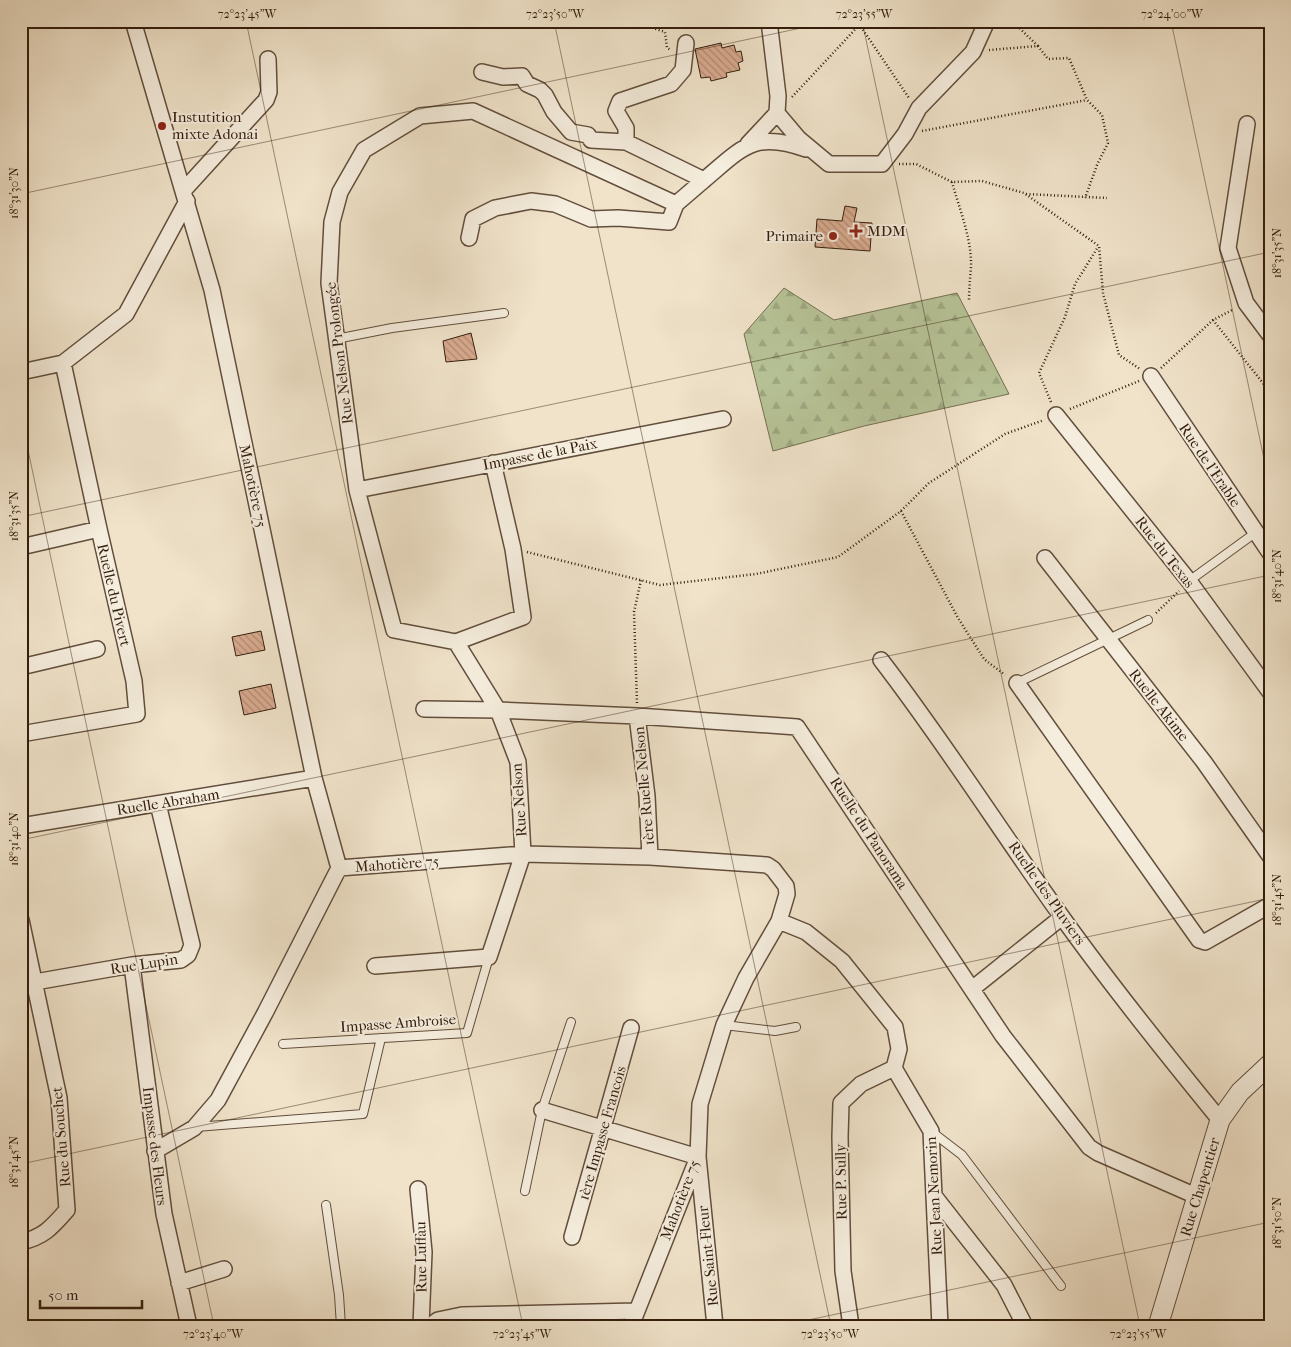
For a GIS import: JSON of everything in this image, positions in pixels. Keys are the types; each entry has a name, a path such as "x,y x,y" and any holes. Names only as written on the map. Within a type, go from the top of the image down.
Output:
{"street":[{"name":"Mahotière 75","path":"133,21 186,196 212,290 314,778 339,868 523,854 650,857 767,865 773,868 786,886 787,894 779,921 746,978 724,1024 700,1104 698,1157 634,1318"},
{"path":"468,238 473,219 495,208 531,201 556,204 591,219 618,218 669,222 676,204 748,144 777,113 778,96 770,21"},
{"path":"777,113 799,139 829,164 882,164 905,134 919,108 973,52 987,21"},
{"path":"626,142 626,128 616,112 620,101 671,84 684,70 686,43"},
{"path":"21,372 63,363 126,314 186,196 266,100 269,92 268,59"},
{"path":"482,72 503,78 522,76 527,84 540,90 545,95 554,112 571,132 588,135 591,140 626,142 704,180"},
{"name":"Rue Nelson Prolongée","path":"456,642 394,630 356,490 329,284 332,222 340,192 364,150 420,116 473,111 676,204"},
{"path":"1248,124 1228,248 1246,303 1270,335"},
{"path":"748,144 781,141 815,152"},
{"name":"Ruelle du Pivert","path":"21,734 136,714 134,681 98,529 63,363"},
{"name":"Rue de l'Erable","path":"1151,376 1270,553"},
{"name":"Rue du Texas","path":"1056,415 1189,581 1270,692"},
{"name":"Impasse de la Paix","path":"356,490 723,418"},
{"path":"456,642 522,617 513,548 494,463"},
{"path":"21,547 98,529"},
{"name":"Ruelle Akime","path":"1045,558 1204,762 1270,856"},
{"name":"Rue Nelson","path":"456,642 498,710 518,762 523,854"},
{"path":"21,667 96,649"},
{"name":"Ruelle des Pluviers","path":"881,660 912,700 1062,917 1153,1038 1220,1120"},
{"path":"1017,683 1199,940 1205,942 1270,905"},
{"name":"Ruelle du Panorama","path":"424,709 637,716 797,727 1003,1036 1089,1147 1098,1153 1196,1196"},
{"name":"1ère Ruelle Nelson","path":"637,716 647,796 650,857"},
{"name":"Ruelle Abraham","path":"21,826 314,778"},
{"name":"Rue Lupin","path":"35,982 132,965 181,960 188,955 192,945 158,804"},
{"path":"375,966 489,957 523,854"},
{"path":"155,1151 194,1128 218,1100 339,868"},
{"path":"972,989 1062,917"},
{"name":"Rue du Souchet","path":"21,920 59,1098 67,1210 52,1228 37,1239 21,1242"},
{"path":"779,921 806,932 842,960 895,1027 899,1049 894,1068"},
{"name":"Impasse des Fleurs","path":"132,965 164,1214 190,1326"},
{"name":"1ère Impasse Francois","path":"572,1237 631,1028"},
{"name":"Rue Chapentier","path":"1158,1326 1220,1120 1240,1092 1270,1064"},
{"name":"Rue Jean Nemorin","path":"894,1068 931,1131 940,1326"},
{"name":"Rue P. Sully","path":"851,1326 843,1271 841,1103 860,1084 894,1068"},
{"path":"542,1110 698,1157"},
{"name":"Rue Saint-Fleur","path":"698,1157 715,1326"},
{"name":"Rue Luffau","path":"418,1189 424,1252 421,1326"},
{"path":"935,1197 1004,1285 1026,1326"},
{"path":"179,1283 224,1269"},
{"path":"430,1326 438,1320 462,1315 498,1320 634,1318"}],"lane":[{"path":"336,339 392,328 504,313"},
{"path":"1189,581 1255,533"},
{"path":"1017,683 1148,620"},
{"name":"Impasse Ambroise","path":"283,1044 467,1032 489,957"},
{"path":"525,1191 542,1110 571,1022"},
{"path":"724,1024 775,1031 796,1027"},
{"path":"194,1128 363,1114 381,1038"},
{"path":"931,1131 962,1155 1061,1286"},
{"path":"326,1205 339,1295 341,1326"}],"path":[{"path":"649,21 653,28 665,32 666,48 676,51 686,43"},
{"path":"857,21 887,63 903,91 919,108"},
{"path":"777,113 863,21"},
{"path":"1012,21 1038,46 1048,59 1069,58 1087,100 1102,115 1108,143 1096,165 1085,198"},
{"path":"973,52 1038,46"},
{"path":"905,134 1087,100"},
{"path":"882,164 916,164 952,182 982,181 1024,193 1107,198"},
{"path":"952,182 967,236 971,267 968,281 969,302"},
{"path":"1024,193 1099,246 1103,293 1119,355 1151,376"},
{"path":"1056,415 1039,373 1066,317 1075,284 1099,246"},
{"path":"513,548 660,585 756,574 838,557 901,511 929,483 1005,434 1151,376 1213,320 1246,303"},
{"path":"1213,320 1270,392"},
{"path":"901,511 958,618 984,659 1017,683"},
{"path":"637,716 634,612 640,580"},
{"path":"1148,620 1189,581"}],"green space":[{"path":"784,288 834,320 957,293 1009,394 864,426 773,451 744,334"}],"building":[{"path":"721,43 722,48 734,45 736,52 741,51 743,61 738,63 740,70 726,73 727,77 711,81 710,77 701,78 695,49"},
{"name":"Primaire","path":"845,206 857,208 854,222 872,223 870,251 815,247 817,219 842,221"},
{"path":"471,333 477,359 446,362 443,341"},
{"path":"261,631 265,650 236,656 232,637"},
{"path":"271,684 276,708 244,715 239,691"}],"place":[{"name":"Instutition mixte Adonai","path":"162,126"},
{"name":"MDM","path":"856,231"},
{"name":"Primaire","path":"833,236"}]}
